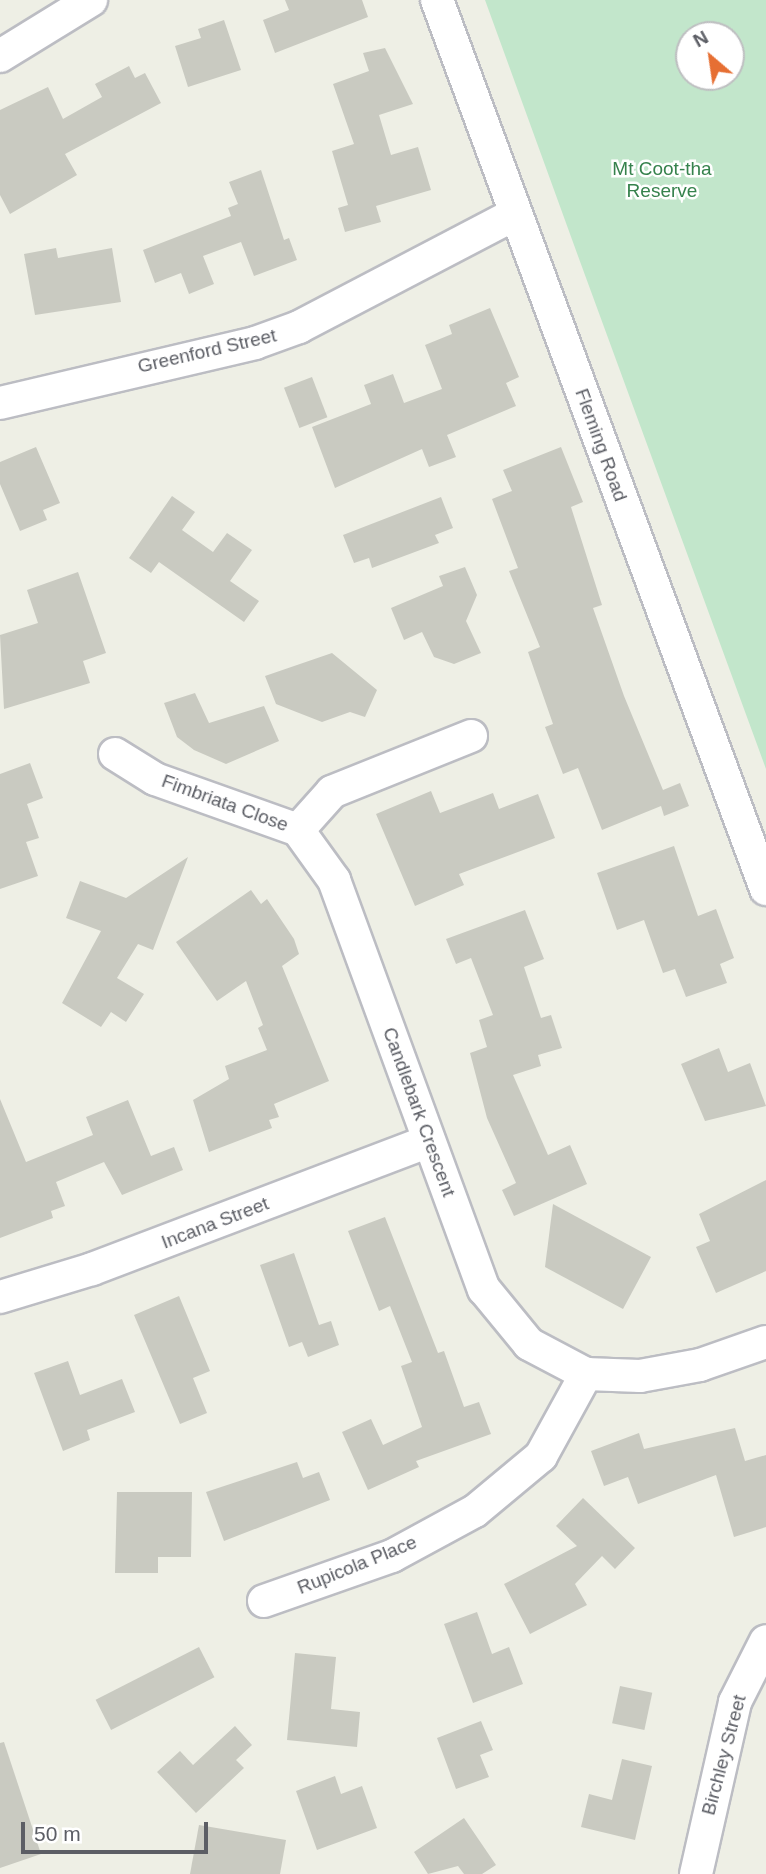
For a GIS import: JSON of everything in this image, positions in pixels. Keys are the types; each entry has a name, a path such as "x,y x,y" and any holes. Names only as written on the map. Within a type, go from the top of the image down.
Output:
{"street":[{"path":"0,56 91,0"},
{"name":"Fleming Road","path":"437,0 766,889"},
{"name":"Greenford Street","path":"0,403 255,343 299,327 515,214"},
{"path":"299,830 332,792 471,736"},
{"name":"Fimbriata Close","path":"115,754 155,779 299,830"},
{"name":"Candlebark Crescent","path":"299,830 334,880 427,1142 484,1289 529,1344 586,1374 640,1376 700,1365 766,1342"},
{"name":"Incana Street","path":"0,1297 92,1269 427,1142"},
{"name":"Rupicola Place","path":"264,1601 392,1556 475,1511 541,1456 586,1374"},
{"name":"Birchley Street","path":"695,1874 735,1702 766,1641"}],"green space":[{"name":"Mt Coot-tha Reserve","path":"485,0 766,0 766,769"}],"building":[{"path":"285,0 362,0 368,17 275,53 263,20 289,10"},
{"path":"224,20 241,70 188,87 175,46 201,38 198,29"},
{"path":"385,48 413,104 379,115 391,155 418,147 431,190 376,206 381,222 345,232 338,208 348,205 332,151 354,144 333,84 369,71 363,53"},
{"path":"129,66 135,78 145,73 161,103 65,154 77,175 10,214 0,195 0,110 48,87 63,119 102,97 95,84"},
{"path":"261,170 284,240 289,238 297,260 254,276 241,242 203,256 214,284 189,294 181,273 155,283 143,250 231,216 228,208 238,204 229,182"},
{"path":"56,248 58,258 112,248 121,302 35,315 24,254"},
{"path":"490,308 519,377 506,383 516,406 447,435 456,457 429,467 422,449 335,488 312,427 371,404 364,385 393,374 404,403 442,389 425,345 452,334 449,325"},
{"path":"312,377 327,417 299,428 284,388"},
{"path":"36,447 60,503 43,510 47,520 20,531 0,484 0,462"},
{"path":"561,447 583,502 571,507 602,605 593,608 624,696 663,790 680,783 689,806 664,816 661,806 602,830 578,768 563,774 545,727 553,724 528,652 540,647 509,571 518,568 492,499 512,491 503,470"},
{"path":"172,496 195,512 182,530 213,552 227,533 252,550 230,581 259,601 244,622 159,562 151,573 129,558"},
{"path":"441,497 453,528 435,535 439,543 372,568 369,558 354,563 343,535"},
{"path":"465,567 477,595 466,621 481,653 454,664 434,657 422,632 404,640 391,608 443,586 439,576"},
{"path":"78,572 106,653 83,661 90,683 4,709 0,635 38,623 27,590"},
{"path":"332,653 377,690 365,717 350,712 322,722 276,704 265,676"},
{"path":"195,693 209,723 264,706 279,741 226,764 194,750 177,737 164,703"},
{"path":"30,763 43,798 27,804 39,838 26,842 38,876 0,889 0,774"},
{"path":"431,791 440,813 493,793 499,809 538,794 555,838 459,874 464,885 415,906 376,814"},
{"path":"674,846 698,916 716,909 734,958 720,964 727,983 686,997 675,969 663,973 644,920 617,930 597,873"},
{"path":"188,857 153,950 138,944 117,978 144,994 126,1022 111,1012 101,1027 62,1003 101,931 66,918 80,881 126,898"},
{"path":"251,890 261,904 267,899 294,939 299,954 282,966 329,1081 274,1104 279,1117 269,1120 272,1128 209,1152 193,1100 229,1079 225,1066 267,1050 258,1028 263,1025 246,981 217,1001 176,942"},
{"path":"525,910 544,959 524,967 541,1018 551,1015 562,1048 538,1055 541,1066 513,1075 548,1155 570,1145 587,1184 514,1216 502,1190 516,1183 487,1118 470,1053 487,1047 479,1020 493,1015 471,958 456,964 446,939"},
{"path":"719,1048 728,1072 750,1063 766,1106 705,1121 681,1064"},
{"path":"0,1099 26,1162 93,1135 86,1117 128,1100 151,1156 174,1147 183,1170 122,1195 104,1162 56,1182 65,1206 51,1211 53,1218 0,1238"},
{"path":"766,1180 766,1271 716,1293 696,1247 710,1241 699,1214"},
{"path":"553,1204 651,1257 623,1309 545,1267"},
{"path":"385,1217 438,1353 444,1351 464,1407 479,1402 491,1434 416,1461 419,1467 368,1490 342,1432 371,1419 383,1445 422,1427 401,1366 412,1362 390,1306 379,1311 348,1231"},
{"path":"294,1253 319,1325 331,1321 339,1345 308,1357 302,1342 289,1347 260,1265"},
{"path":"179,1296 210,1371 193,1378 207,1413 180,1424 134,1315"},
{"path":"68,1361 80,1395 122,1379 135,1412 87,1430 90,1440 63,1451 34,1373"},
{"path":"735,1428 745,1461 766,1455 766,1527 734,1537 716,1475 638,1504 628,1477 604,1486 591,1451 639,1433 644,1449"},
{"path":"297,1462 303,1478 319,1472 330,1500 224,1541 206,1492"},
{"path":"117,1492 192,1492 191,1557 158,1557 158,1573 115,1573"},
{"path":"583,1498 635,1548 615,1569 602,1556 575,1584 587,1605 530,1634 504,1584 577,1546 556,1526"},
{"path":"477,1612 492,1654 509,1647 523,1684 473,1703 444,1624"},
{"path":"199,1647 214,1677 111,1730 96,1700"},
{"path":"295,1653 336,1657 331,1709 360,1712 357,1747 287,1740"},
{"path":"620,1686 652,1693 644,1730 612,1723"},
{"path":"481,1721 493,1750 480,1755 489,1777 456,1789 437,1738"},
{"path":"235,1726 252,1745 236,1760 244,1768 196,1813 157,1772 180,1751 193,1765"},
{"path":"4,1742 41,1854 0,1868 0,1743"},
{"path":"622,1759 652,1766 635,1840 581,1827 589,1794 612,1800"},
{"path":"335,1776 341,1794 362,1786 377,1828 317,1850 296,1791"},
{"path":"464,1818 496,1865 482,1874 464,1874 458,1866 428,1874 414,1852"},
{"path":"199,1825 286,1840 280,1874 190,1874"}]}
